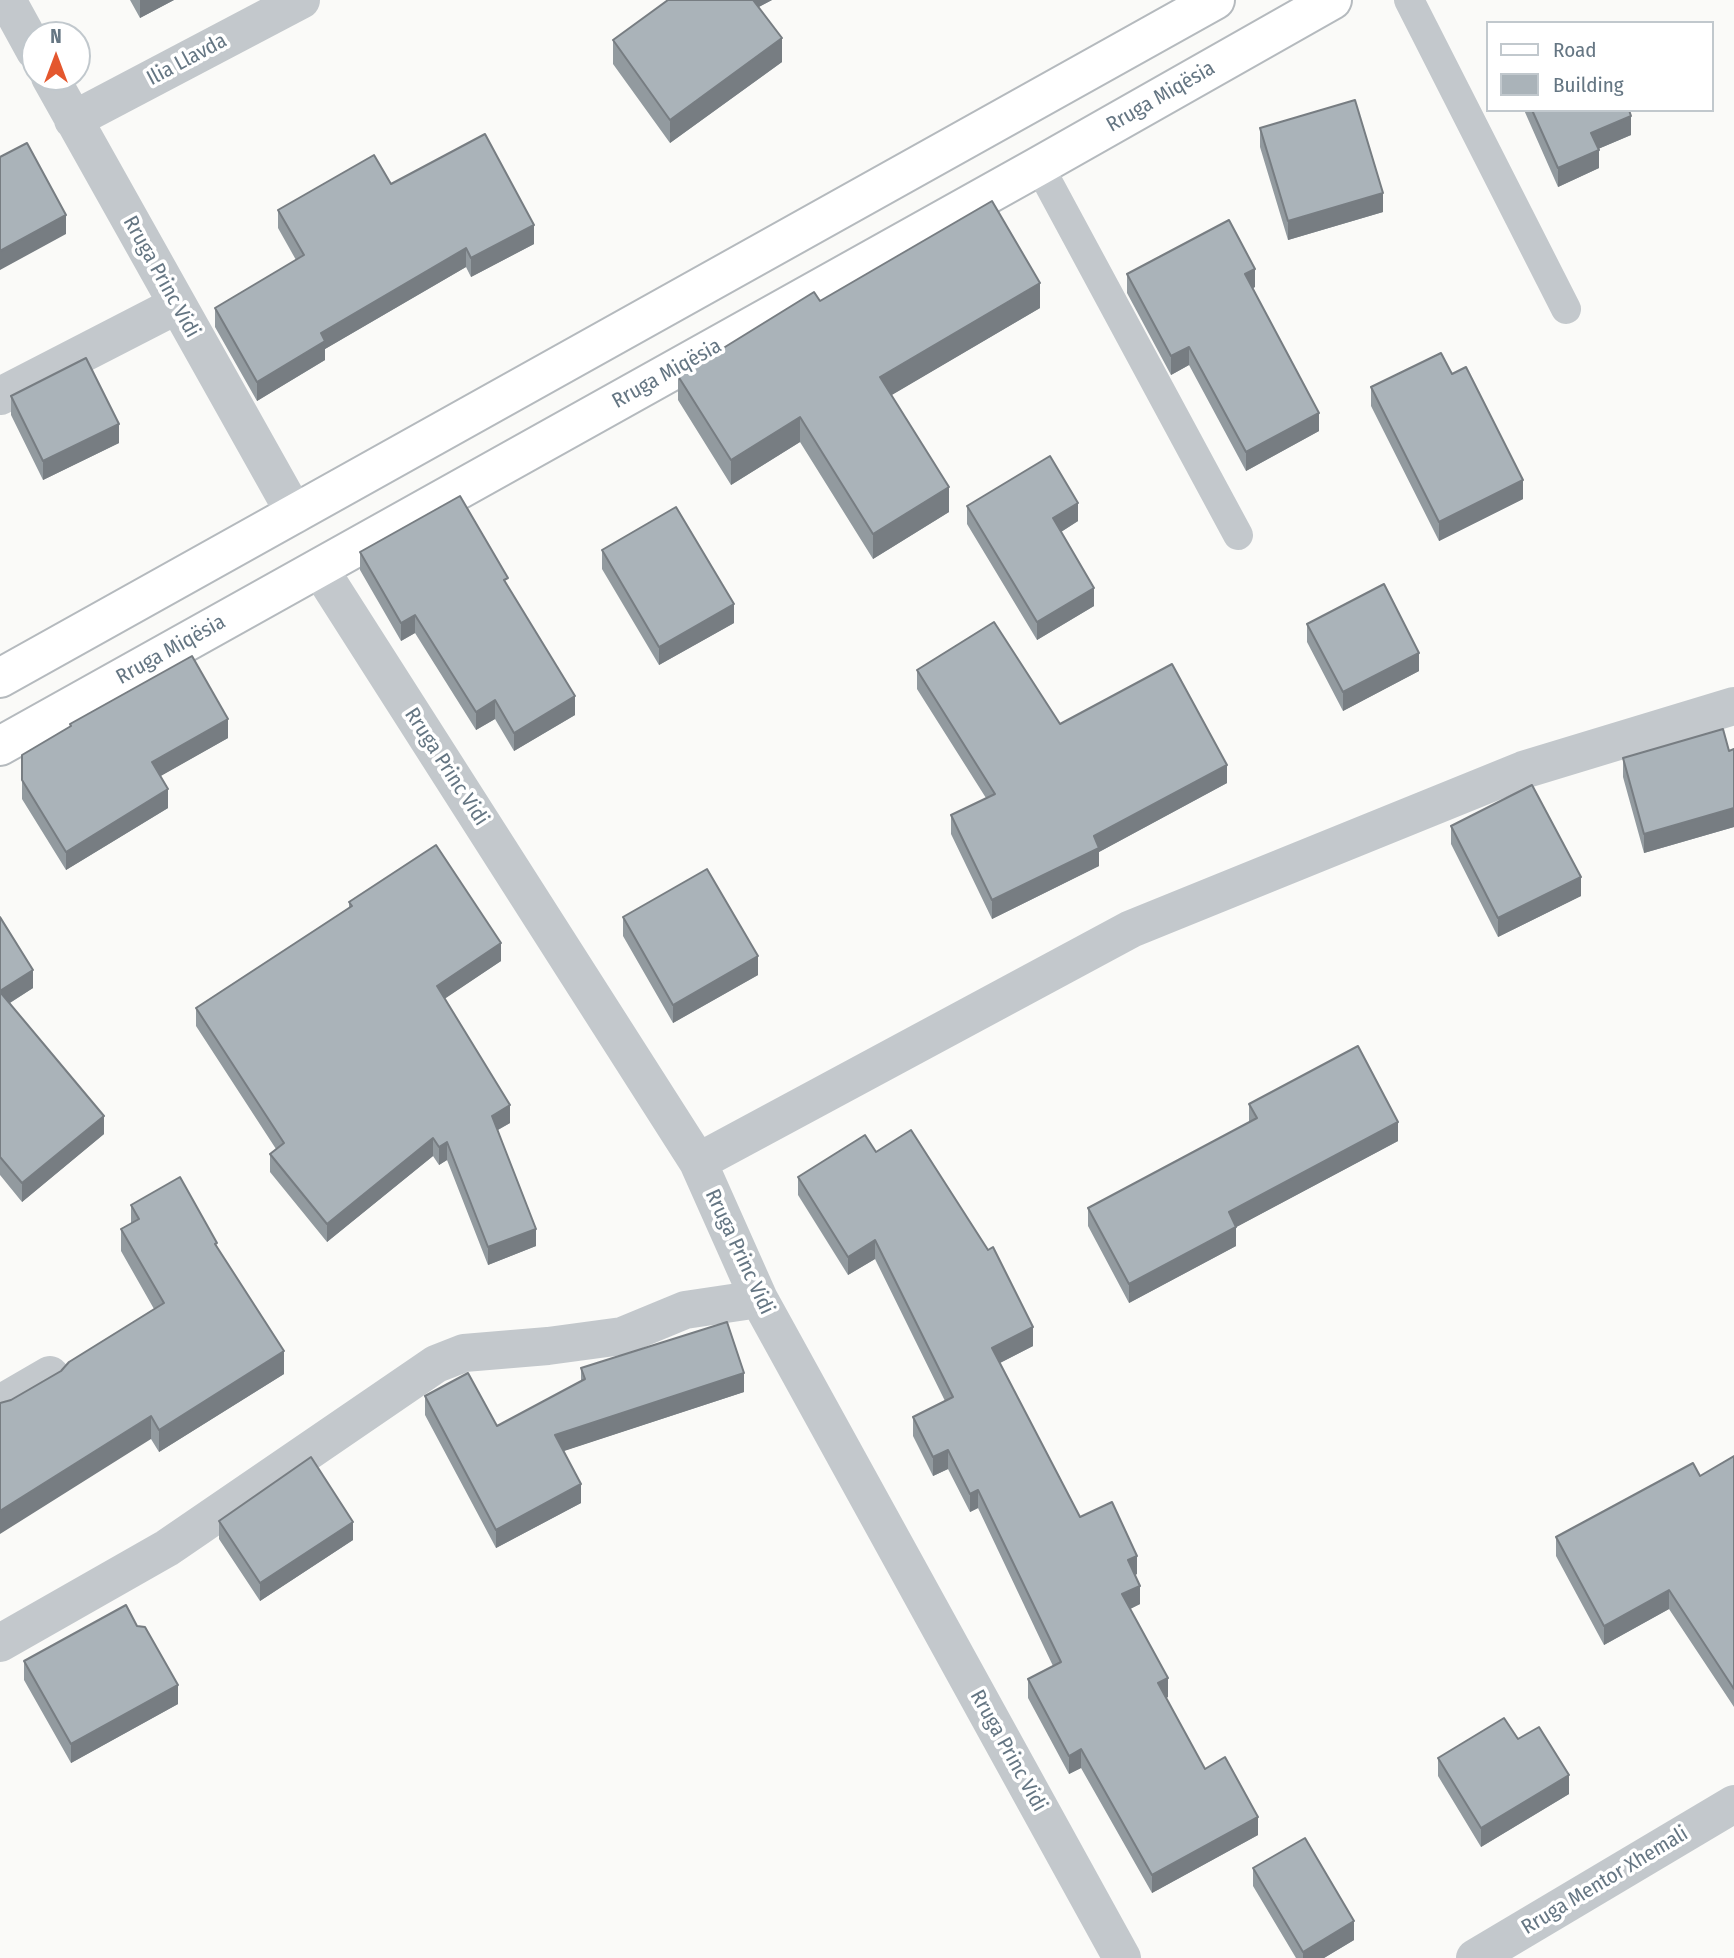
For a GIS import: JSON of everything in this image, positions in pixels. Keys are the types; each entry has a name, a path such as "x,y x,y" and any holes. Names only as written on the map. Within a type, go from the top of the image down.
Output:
{"main road":[{"path":"0,678 1215,0"},
{"name":"Rruga Miqësia","path":"0,746 1332,0"}],"street":[{"path":"7,0 21,26"},
{"name":"Ilia Llavda","path":"73,120 301,0"},
{"name":"Rruga Princ Vidi","path":"57,91 295,514"},
{"path":"0,396 177,305"},
{"name":"Rruga Princ Vidi","path":"319,568 698,1162 759,1299 1122,1958"},
{"path":"698,1162 1131,929 1524,770 1734,706"},
{"path":"0,1643 167,1548 436,1364 464,1353 622,1336 685,1310 759,1299"},
{"path":"0,1404 50,1375"},
{"name":"Rruga Mentor Xhemali","path":"1475,1958 1734,1804"}],"lane":[{"path":"1409,0 1566,309"},
{"path":"1039,166 1238,535"}],"building":[{"path":"668,0 753,0 782,38 670,120 613,40"},
{"path":"1355,100 1383,193 1288,221 1260,128"},
{"path":"1533,112 1630,112 1631,116 1591,133 1599,150 1558,168"},
{"path":"485,134 534,225 471,258 466,248 321,333 325,341 257,382 215,308 304,255 278,210 374,155 391,184"},
{"path":"27,143 66,215 0,251 0,157"},
{"path":"992,201 1040,283 880,377 949,487 873,534 800,417 731,460 678,376 814,292 820,301"},
{"path":"1229,220 1255,269 1245,274 1319,413 1246,452 1189,347 1171,356 1127,274"},
{"path":"1441,353 1452,374 1466,367 1523,480 1439,522 1371,387"},
{"path":"86,358 119,424 43,461 11,396"},
{"path":"1050,456 1078,503 1053,518 1094,588 1037,622 967,506"},
{"path":"460,496 508,578 504,580 575,696 514,733 495,700 476,712 415,615 401,623 360,552"},
{"path":"676,507 734,604 659,647 602,550"},
{"path":"1384,584 1419,653 1343,692 1307,624"},
{"path":"994,622 1060,724 1172,664 1227,765 1094,836 1099,848 992,900 951,815 995,794 917,670"},
{"path":"192,656 228,719 152,762 168,789 66,852 22,780 22,755 71,726 70,724"},
{"path":"1723,729 1729,751 1734,749 1734,808 1644,834 1623,758"},
{"path":"1532,785 1581,877 1498,918 1451,826"},
{"path":"436,845 501,943 437,986 510,1105 492,1116 536,1229 488,1247 447,1142 439,1147 433,1138 327,1224 270,1154 284,1143 196,1008 352,906 349,902"},
{"path":"707,869 758,956 673,1005 623,917"},
{"path":"0,917 33,970 0,991"},
{"path":"0,992 104,1116 22,1183 0,1157"},
{"path":"1358,1046 1398,1122 1229,1212 1236,1227 1129,1284 1088,1208 1257,1118 1249,1104"},
{"path":"911,1130 988,1250 993,1247 1033,1327 992,1348 1080,1517 1112,1502 1137,1556 1128,1560 1140,1586 1122,1594 1168,1678 1158,1683 1205,1769 1225,1757 1258,1817 1152,1875 1081,1749 1069,1756 1028,1679 1061,1662 978,1490 970,1494 948,1450 933,1457 913,1417 953,1397 875,1240 848,1257 798,1177 865,1135 876,1152"},
{"path":"180,1177 217,1243 215,1244 284,1351 159,1430 151,1416 0,1511 0,1403 11,1400 61,1371 69,1362 164,1303 121,1229 139,1219 131,1205"},
{"path":"727,1322 744,1373 555,1435 581,1484 496,1530 425,1396 468,1373 497,1426 585,1379 581,1368"},
{"path":"1734,1456 1734,1689 1669,1590 1604,1626 1556,1537 1693,1463 1700,1476"},
{"path":"311,1457 353,1522 260,1583 219,1521"},
{"path":"126,1605 137,1626 145,1627 178,1685 71,1744 24,1661"},
{"path":"1504,1718 1518,1739 1539,1727 1569,1775 1481,1828 1438,1758"},
{"path":"1305,1838 1354,1921 1303,1952 1253,1868"}]}
